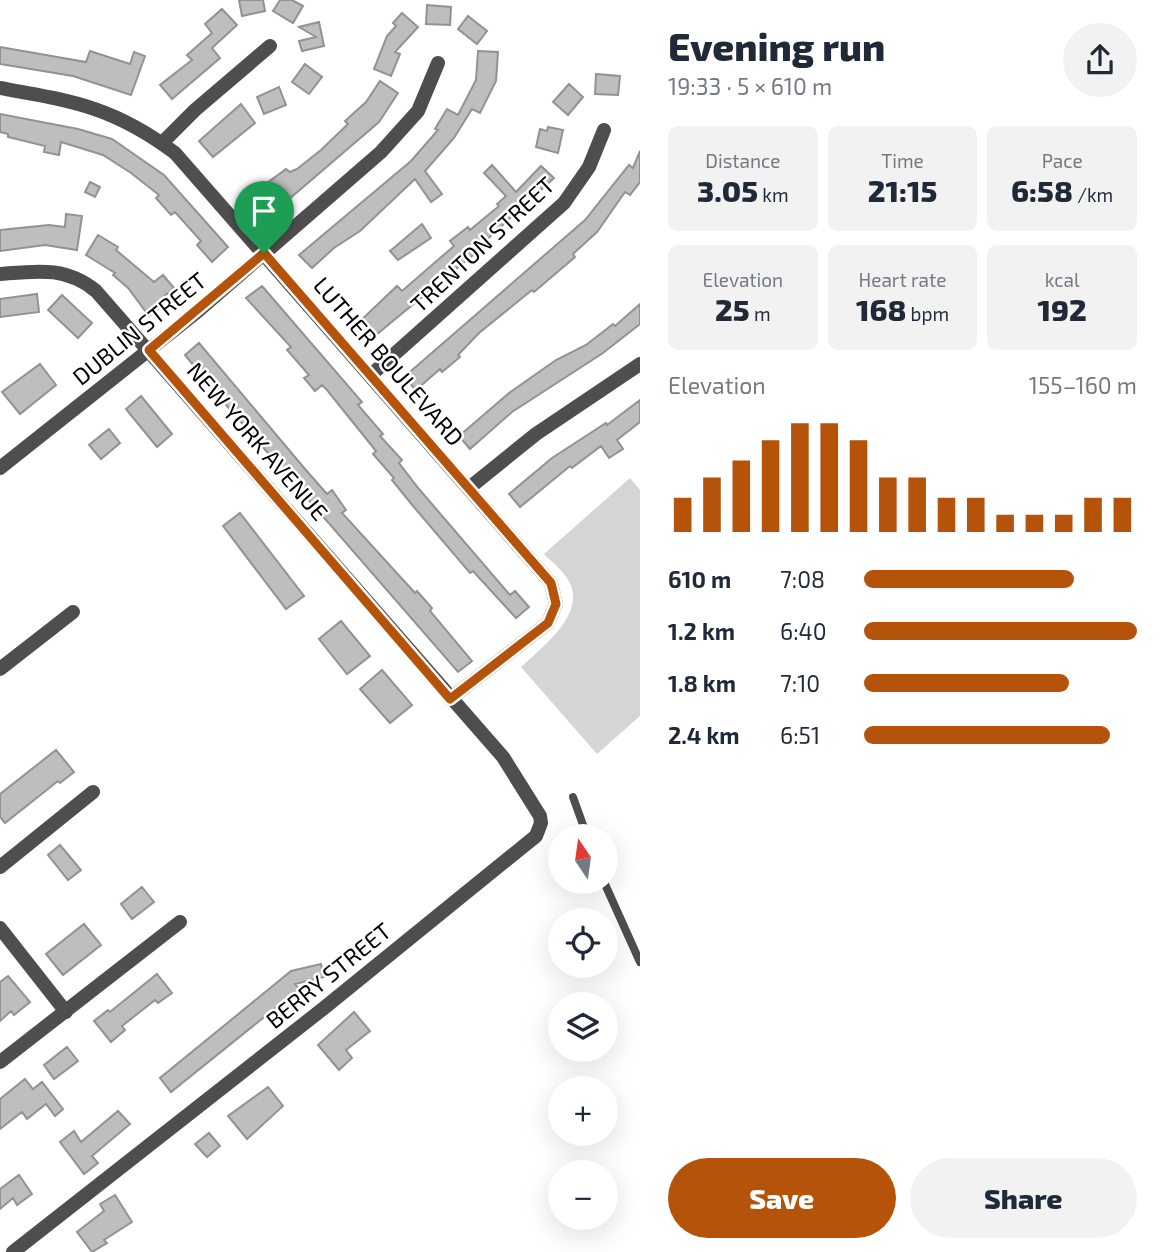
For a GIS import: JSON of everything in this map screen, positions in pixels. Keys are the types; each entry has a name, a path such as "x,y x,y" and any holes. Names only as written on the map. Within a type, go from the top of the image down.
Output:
{"street":[{"path":"162,143 204,102 270,46"},
{"name":"DUBLIN STREET","path":"0,468 149,350 264,253 407,126 429,90 438,63"},
{"name":"LUTHER BOULEVARD","path":"3,89 100,109 162,143 195,173 551,583 556,604 548,623 450,699"},
{"name":"TRENTON STREET","path":"371,375 564,203 589,167 604,130"},
{"name":"NEW YORK AVENUE","path":"0,274 39,270 72,275 96,290 450,699"},
{"path":"469,488 536,434 640,364"},
{"path":"0,669 73,612"},
{"name":"BERRY STREET","path":"13,1252 324,1008 536,836 541,824 540,816 525,789 503,757 450,699"},
{"path":"0,867 93,792"},
{"path":"0,1062 180,922"},
{"path":"0,928 66,1012"}],"lane":[{"path":"573,797 583,824"},
{"path":"609,894 640,962"}],"shaded area":[{"path":"630,478 640,490 640,716 597,754 521,667 561,628 572,603 572,591 567,578 544,554"}],"building":[{"path":"239,0 263,0 265,11 242,16"},
{"path":"280,0 292,0 303,6 293,23 273,11"},
{"path":"427,5 451,7 450,25 426,24"},
{"path":"222,9 237,25 212,48 220,58 172,99 160,85 192,60 187,55 212,33 205,24"},
{"path":"402,13 418,27 395,52 400,54 391,76 374,69 387,36 396,26 393,23"},
{"path":"468,16 487,31 477,44 458,29"},
{"path":"319,22 324,46 302,51 299,41 316,37 299,27"},
{"path":"0,47 86,62 90,51 130,64 134,52 145,56 131,95 73,76 0,64"},
{"path":"478,51 498,52 496,81 480,113 472,109 454,138 425,171 442,194 431,202 415,179 360,231 334,248 312,268 299,255 411,161 438,130 435,129 447,109 458,115 476,80"},
{"path":"305,64 322,77 309,94 292,82"},
{"path":"596,74 620,76 618,95 595,94"},
{"path":"380,81 398,93 379,122 267,218 255,202 261,197 256,191 286,169 290,172 297,169 321,150 348,124 345,121 366,102"},
{"path":"569,84 583,97 568,115 553,102"},
{"path":"279,87 286,105 264,114 257,97"},
{"path":"241,104 255,123 213,157 199,141"},
{"path":"0,114 78,129 112,139 164,175 228,247 212,262 197,245 201,241 175,212 171,215 156,198 159,195 131,173 103,155 61,142 59,155 44,152 45,146 8,137 8,134 0,132"},
{"path":"548,127 563,130 558,153 536,147 540,129 547,131"},
{"path":"640,151 640,182 630,195 625,192 597,232 573,254 575,257 479,333 458,355 460,357 442,372 440,369 416,390 404,377 585,220 629,165 633,168"},
{"path":"492,165 516,192 541,166 554,178 482,244 484,246 371,339 358,323 397,286 402,291 454,246 450,241 468,227 470,230 499,206 497,204 506,196 484,173"},
{"path":"90,182 100,187 95,197 85,192"},
{"path":"66,214 82,216 77,250 45,245 0,251 0,230 49,225 65,227"},
{"path":"422,224 431,238 398,260 390,251"},
{"path":"98,235 118,247 116,250 154,282 163,275 174,288 161,299 164,304 149,316 128,288 113,275 115,273 86,255"},
{"path":"262,286 362,402 358,405 383,434 380,436 402,460 399,463 419,489 510,595 515,591 529,607 516,618 473,571 470,573 413,506 373,454 376,451 327,390 322,385 315,391 304,378 309,375 287,350 291,347 246,298"},
{"path":"37,294 39,312 0,317 0,299"},
{"path":"62,295 92,323 78,338 48,310"},
{"path":"640,304 640,324 603,353 512,412 470,449 459,436 509,393 556,360 586,345 613,324 615,326"},
{"path":"199,343 327,494 332,490 346,510 342,513 432,608 430,611 472,661 458,672 227,406 185,355"},
{"path":"40,364 56,385 20,414 2,392"},
{"path":"141,396 172,434 157,447 126,409"},
{"path":"640,400 640,422 617,440 623,449 609,458 601,446 572,468 570,466 520,507 509,494 552,458 606,423 607,425"},
{"path":"109,429 120,443 101,459 89,445"},
{"path":"240,513 304,596 286,609 223,526"},
{"path":"341,621 370,656 347,674 319,639"},
{"path":"382,670 412,705 390,723 360,689"},
{"path":"56,750 74,772 60,783 58,781 5,823 0,817 0,794"},
{"path":"60,845 81,870 68,880 48,855"},
{"path":"142,887 154,902 132,919 121,904"},
{"path":"84,924 101,945 63,975 46,954"},
{"path":"321,964 324,977 295,984 299,989 171,1092 160,1078 291,971"},
{"path":"157,974 172,993 158,1003 155,1000 122,1026 125,1030 111,1042 94,1021 108,1010 110,1012"},
{"path":"8,976 30,1002 14,1015 11,1011 0,1021 0,982"},
{"path":"354,1012 370,1031 346,1050 352,1058 339,1070 318,1045"},
{"path":"67,1047 78,1061 54,1079 44,1065"},
{"path":"25,1079 33,1089 42,1082 63,1109 55,1116 46,1104 27,1119 22,1112 0,1129 0,1099"},
{"path":"268,1087 283,1106 247,1139 228,1116"},
{"path":"118,1111 130,1124 92,1156 98,1163 84,1174 60,1142 74,1131 81,1142"},
{"path":"209,1133 220,1146 207,1157 195,1144"},
{"path":"19,1175 32,1194 17,1205 13,1198 0,1209 0,1189"},
{"path":"115,1195 132,1222 104,1240 107,1243 92,1252 77,1232 104,1211 100,1204"}],"route":[{"path":"264,253 551,583 556,604 548,623 450,699 149,350 264,253"}]}
